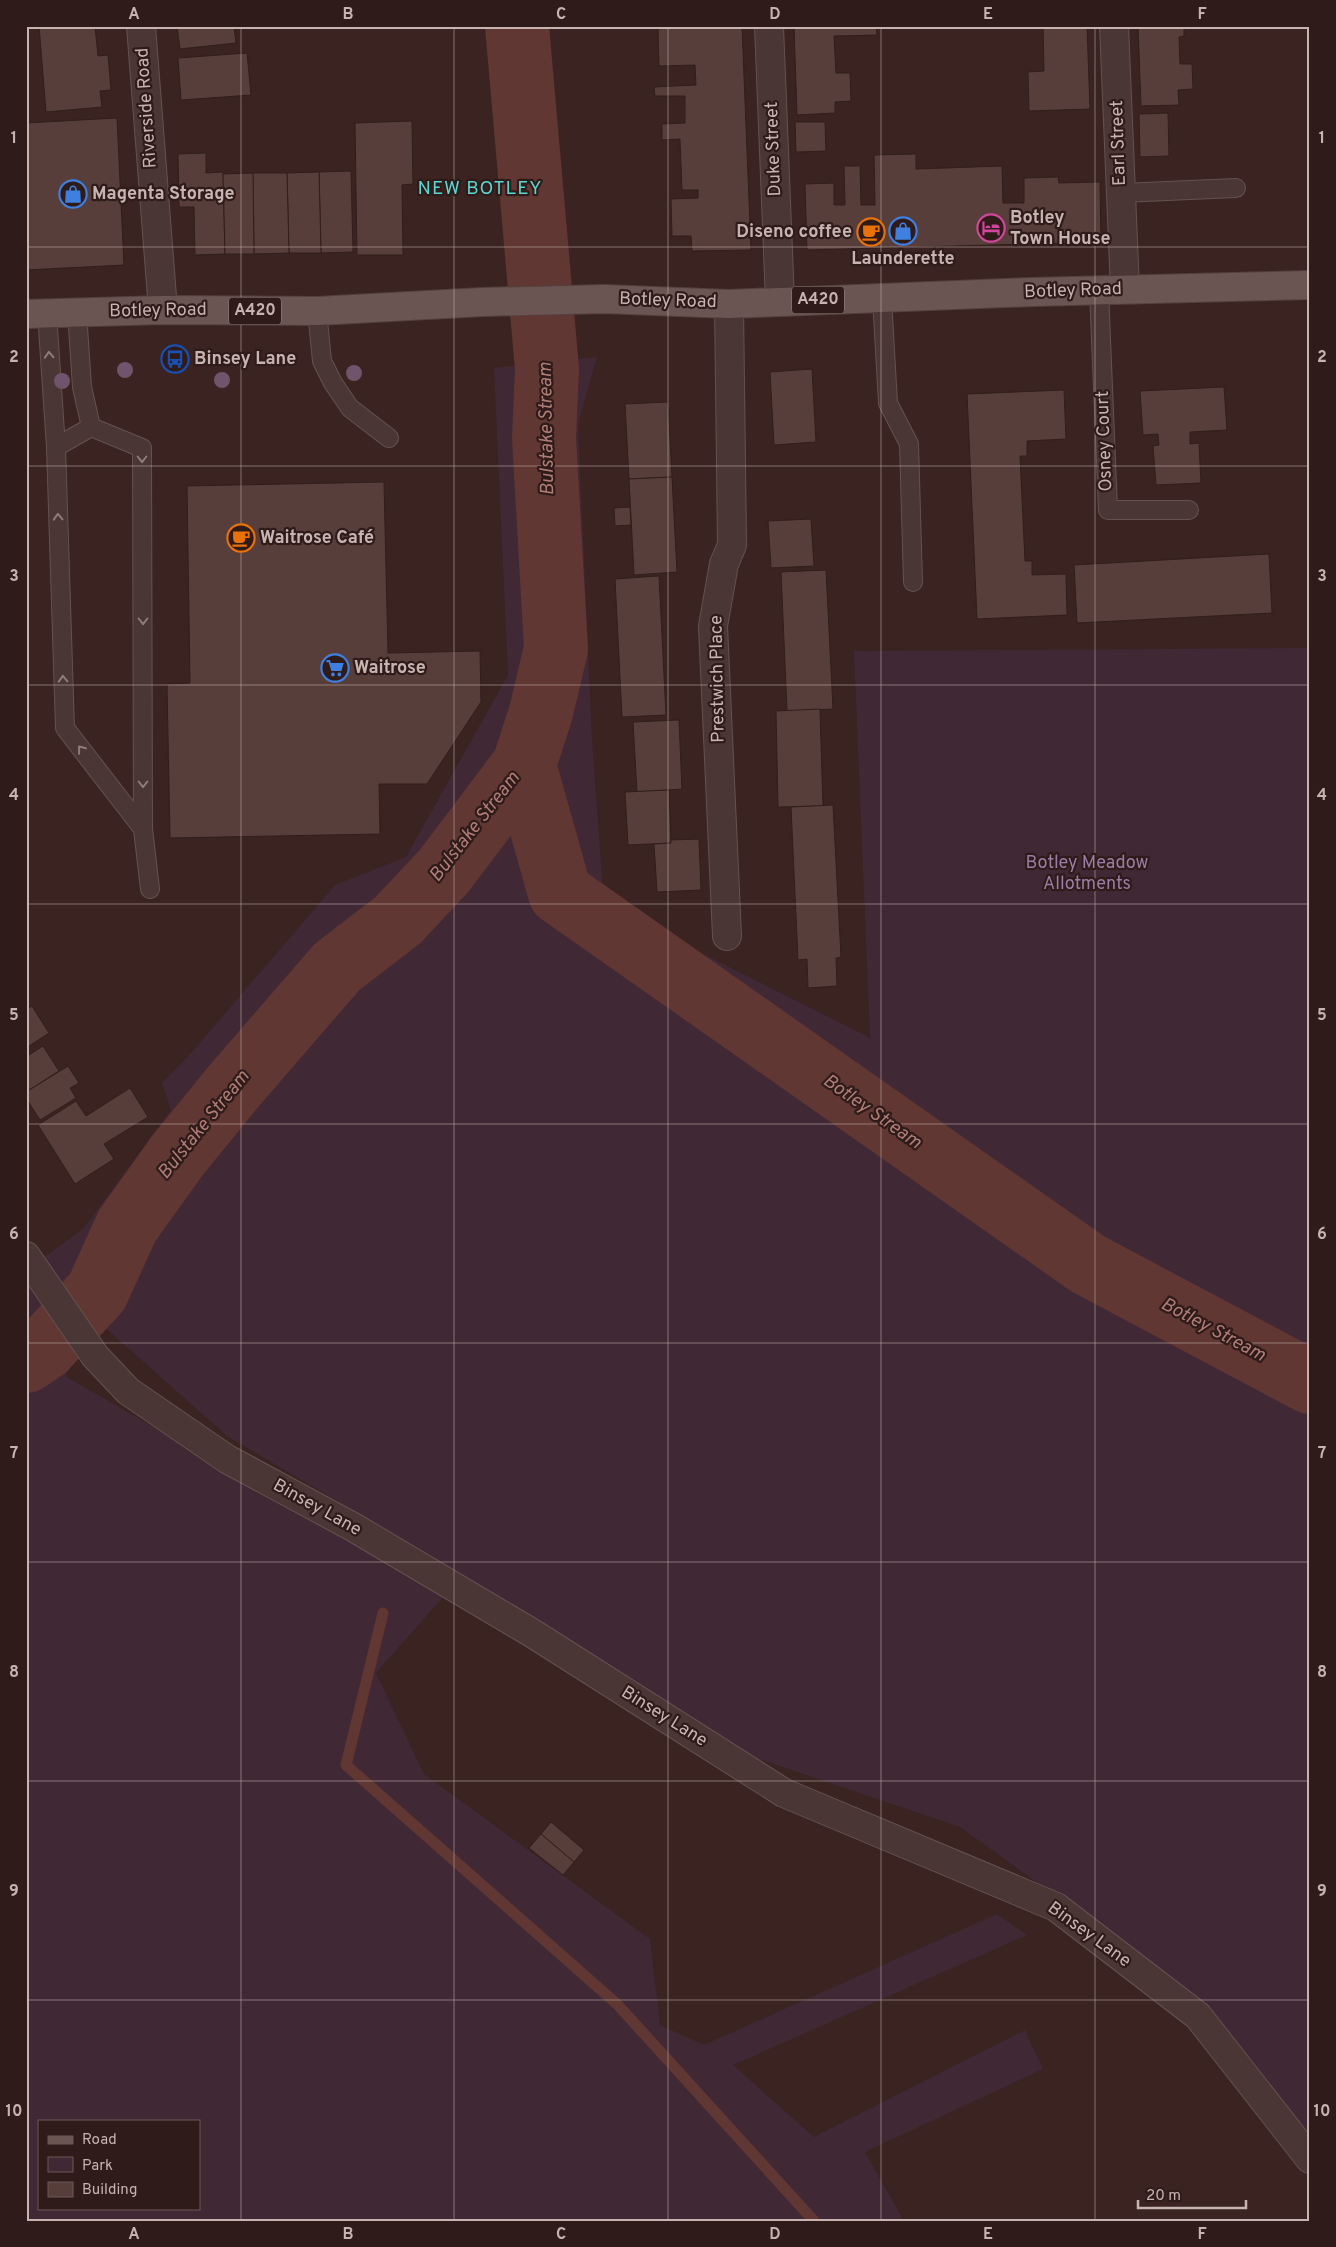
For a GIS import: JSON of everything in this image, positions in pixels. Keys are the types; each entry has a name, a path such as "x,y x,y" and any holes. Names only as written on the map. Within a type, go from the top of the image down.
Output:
{"main road":[{"name":"Botley Road","path":"37,313 163,310 317,311 483,302 604,299 729,304 1112,289 1310,285"}],"street":[{"name":"Riverside Road","path":"141,26 163,310"},
{"name":"Duke Street","path":"769,26 780,302"},
{"name":"Earl Street","path":"1112,289 1121,193 1114,26"},
{"name":"Prestwich Place","path":"727,936 713,626 724,564 732,545 729,304"},
{"name":"Binsey Lane","path":"26,1256 95,1356 128,1391 226,1459 353,1527 532,1633 784,1793 1056,1907 1198,2016 1310,2159"}],"lane":[{"path":"1121,193 1236,188"},
{"name":"Osney Court","path":"1112,289 1108,510 1189,510"},
{"path":"882,298 888,403 909,444 913,582"},
{"path":"317,311 322,361 334,384 350,408 389,438"},
{"path":"77,312 82,388 91,427"},
{"path":"37,313 56,447 65,728 143,829"},
{"path":"56,447 91,427"},
{"path":"91,427 142,448 143,829 150,889"}],"green space":[{"name":"Botley Meadow Allotments","path":"597,357 578,425 592,741 604,904 870,1038 854,651 1310,648 1310,2134 1188,1991 960,1827 750,1756 434,1558 227,1436 101,1324 65,1376 445,1595 376,1673 424,1774 650,1939 660,2025 704,2045 997,1914 1027,1935 733,2065 814,2137 1025,2030 1043,2069 865,2152 904,2221 26,2221 26,1270 83,1229 171,1110 162,1083 191,1053 335,885 406,857 508,675 494,368"}],"building":[{"path":"39,26 95,26 98,56 108,55 111,90 100,91 102,107 46,112"},
{"path":"177,26 234,26 236,43 180,49"},
{"path":"681,26 742,26 751,250 692,251 691,236 672,236 671,199 698,198 698,190 682,190 680,139 662,140 662,124 685,123 685,96 655,96 654,87 696,85 695,65 659,66 658,29"},
{"path":"794,26 876,26 877,35 834,36 836,73 850,73 851,101 835,102 835,113 797,115"},
{"path":"1043,26 1087,26 1090,109 1029,111 1028,72 1044,71"},
{"path":"1138,26 1184,26 1184,36 1179,37 1180,64 1192,64 1193,89 1178,90 1179,105 1141,106"},
{"path":"247,53 251,95 181,100 178,58"},
{"path":"1168,113 1169,156 1140,157 1139,114"},
{"name":"Magenta Storage","path":"117,118 124,265 26,270 26,123"},
{"path":"412,121 413,184 402,185 403,255 357,255 355,123"},
{"path":"795,122 825,122 826,151 796,152"},
{"path":"206,153 206,173 223,172 225,254 195,255 194,207 179,207 178,154"},
{"path":"916,154 916,169 1002,166 1003,203 1024,203 1024,178 1058,177 1059,183 1100,182 1101,242 807,250 805,184 834,183 834,205 845,205 844,166 860,166 861,205 875,205 874,155"},
{"path":"351,171 353,252 321,253 319,172"},
{"path":"319,172 321,253 289,253 287,173"},
{"path":"253,173 287,173 289,253 254,254"},
{"path":"253,173 254,254 225,254 223,174"},
{"path":"812,369 816,442 774,445 770,372"},
{"path":"1224,387 1227,430 1190,432 1190,444 1199,443 1201,483 1156,485 1153,446 1159,445 1158,434 1143,435 1140,391"},
{"path":"1064,390 1066,439 1027,441 1027,456 1020,456 1025,561 1032,561 1032,575 1066,574 1067,615 977,619 967,394"},
{"path":"668,402 672,477 629,479 625,404"},
{"path":"672,477 677,572 634,575 629,479"},
{"name":"Waitrose","path":"384,482 388,653 480,651 481,702 427,784 379,784 380,834 170,838 167,684 190,683 187,486"},
{"path":"630,507 631,525 615,526 614,508"},
{"path":"811,519 814,566 771,568 768,521"},
{"path":"1269,554 1272,613 1077,623 1074,565"},
{"path":"826,570 833,709 787,711 781,572"},
{"path":"659,576 666,715 622,717 615,579"},
{"path":"820,709 823,806 778,807 776,711"},
{"path":"679,720 682,789 637,792 633,722"},
{"path":"669,790 671,843 628,845 625,792"},
{"path":"833,805 841,957 836,958 837,986 808,988 807,959 798,960 791,807"},
{"path":"699,839 701,890 657,892 654,844 671,843 671,840"},
{"path":"32,1006 49,1033 26,1048 26,1010"},
{"path":"43,1046 59,1071 26,1092 26,1057"},
{"path":"68,1066 79,1083 70,1088 76,1098 40,1120 26,1098 26,1092"},
{"path":"130,1088 148,1117 104,1144 114,1159 75,1184 38,1125 76,1101 86,1116"},
{"path":"551,1822 584,1850 574,1862 541,1834"},
{"path":"541,1834 574,1862 563,1875 529,1848"}],"waterway":[{"name":"Bulstake Stream","path":"26,1361 45,1348 97,1292 127,1226 177,1156 234,1086 337,967 398,920 444,871 524,765 541,712 556,649 544,438 547,369 517,26"},
{"name":"Botley Stream","path":"524,765 560,893 1088,1264 1310,1382"},
{"path":"26,1347 45,1348"},
{"path":"383,1613 346,1765 617,2004 814,2221"}],"place":[{"name":"Magenta Storage","path":"73,194"},
{"name":"Botley Town House","path":"991,228"},
{"name":"Launderette","path":"903,231"},
{"name":"Diseno coffee","path":"871,232"},
{"name":"Binsey Lane","path":"175,359"},
{"name":"Waitrose Café","path":"241,538"},
{"name":"Waitrose","path":"335,668"}],"district":[{"name":"NEW BOTLEY","path":"480,189"}]}
